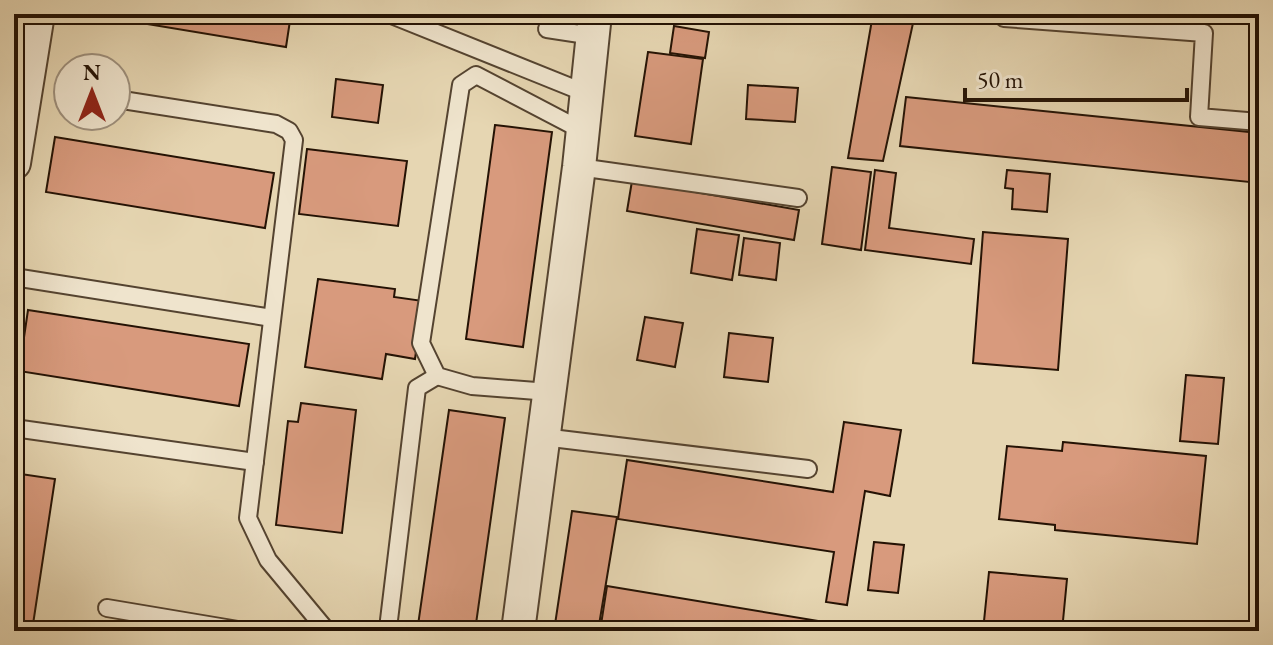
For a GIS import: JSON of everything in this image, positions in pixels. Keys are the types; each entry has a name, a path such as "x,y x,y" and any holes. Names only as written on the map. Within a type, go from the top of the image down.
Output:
{"street":[{"path":"14,163 38,14"},
{"path":"518,631 579,167 594,25"}],"lane":[{"path":"389,14 588,94"},
{"path":"1004,14 1004,18 1060,18 1204,33"},
{"path":"1205,14 1199,117 1259,122"},
{"path":"547,29 594,25"},
{"path":"437,376 421,343 461,85 476,75 583,131"},
{"path":"132,102 276,124 289,131 294,140 248,518 268,560 327,631"},
{"path":"579,167 798,198"},
{"path":"14,277 272,318"},
{"path":"389,620 417,388 437,376 472,386 549,392"},
{"path":"14,428 255,462"},
{"path":"543,437 808,469"},
{"path":"107,608 244,631"}],"building":[{"path":"87,14 291,14 286,47"},
{"path":"873,14 915,14 883,161 848,158"},
{"path":"674,26 709,32 705,58 670,53"},
{"path":"648,52 703,59 691,144 635,136"},
{"path":"336,79 383,85 378,123 332,117"},
{"path":"748,85 798,88 795,122 746,119"},
{"path":"906,97 1259,133 1259,183 900,146"},
{"path":"495,125 552,132 523,347 466,339"},
{"path":"55,137 274,173 265,228 46,192"},
{"path":"307,149 407,161 398,226 299,214"},
{"path":"832,167 871,172 861,250 822,244"},
{"path":"875,170 896,173 889,228 974,239 971,264 865,250"},
{"path":"1007,170 1050,174 1047,212 1012,209 1013,189 1005,188"},
{"path":"632,181 799,210 794,240 627,211"},
{"path":"697,229 739,235 732,280 691,273"},
{"path":"983,232 1068,239 1058,370 973,363"},
{"path":"744,238 780,243 776,280 739,275"},
{"path":"318,279 395,289 394,297 423,301 415,359 386,354 382,379 305,367"},
{"path":"28,310 249,344 239,406 19,371"},
{"path":"645,317 683,323 675,367 637,360"},
{"path":"729,333 773,338 768,382 724,377"},
{"path":"1186,375 1224,378 1218,444 1180,441"},
{"path":"301,403 356,410 342,533 276,525 288,421 298,422"},
{"path":"449,410 505,418 475,631 418,625"},
{"path":"844,422 901,430 890,496 865,491 847,605 826,602 834,552 618,519 627,460 833,492"},
{"path":"1063,442 1206,456 1197,544 1055,530 1055,525 999,519 1007,446 1062,451"},
{"path":"14,473 55,479 32,631 14,631"},
{"path":"572,511 617,517 598,631 554,631"},
{"path":"874,542 904,545 898,593 868,590"},
{"path":"989,572 1067,579 1062,631 983,631"},
{"path":"607,586 879,631 600,631"},
{"path":"1215,626 1259,630 1259,631 1215,631"}]}
